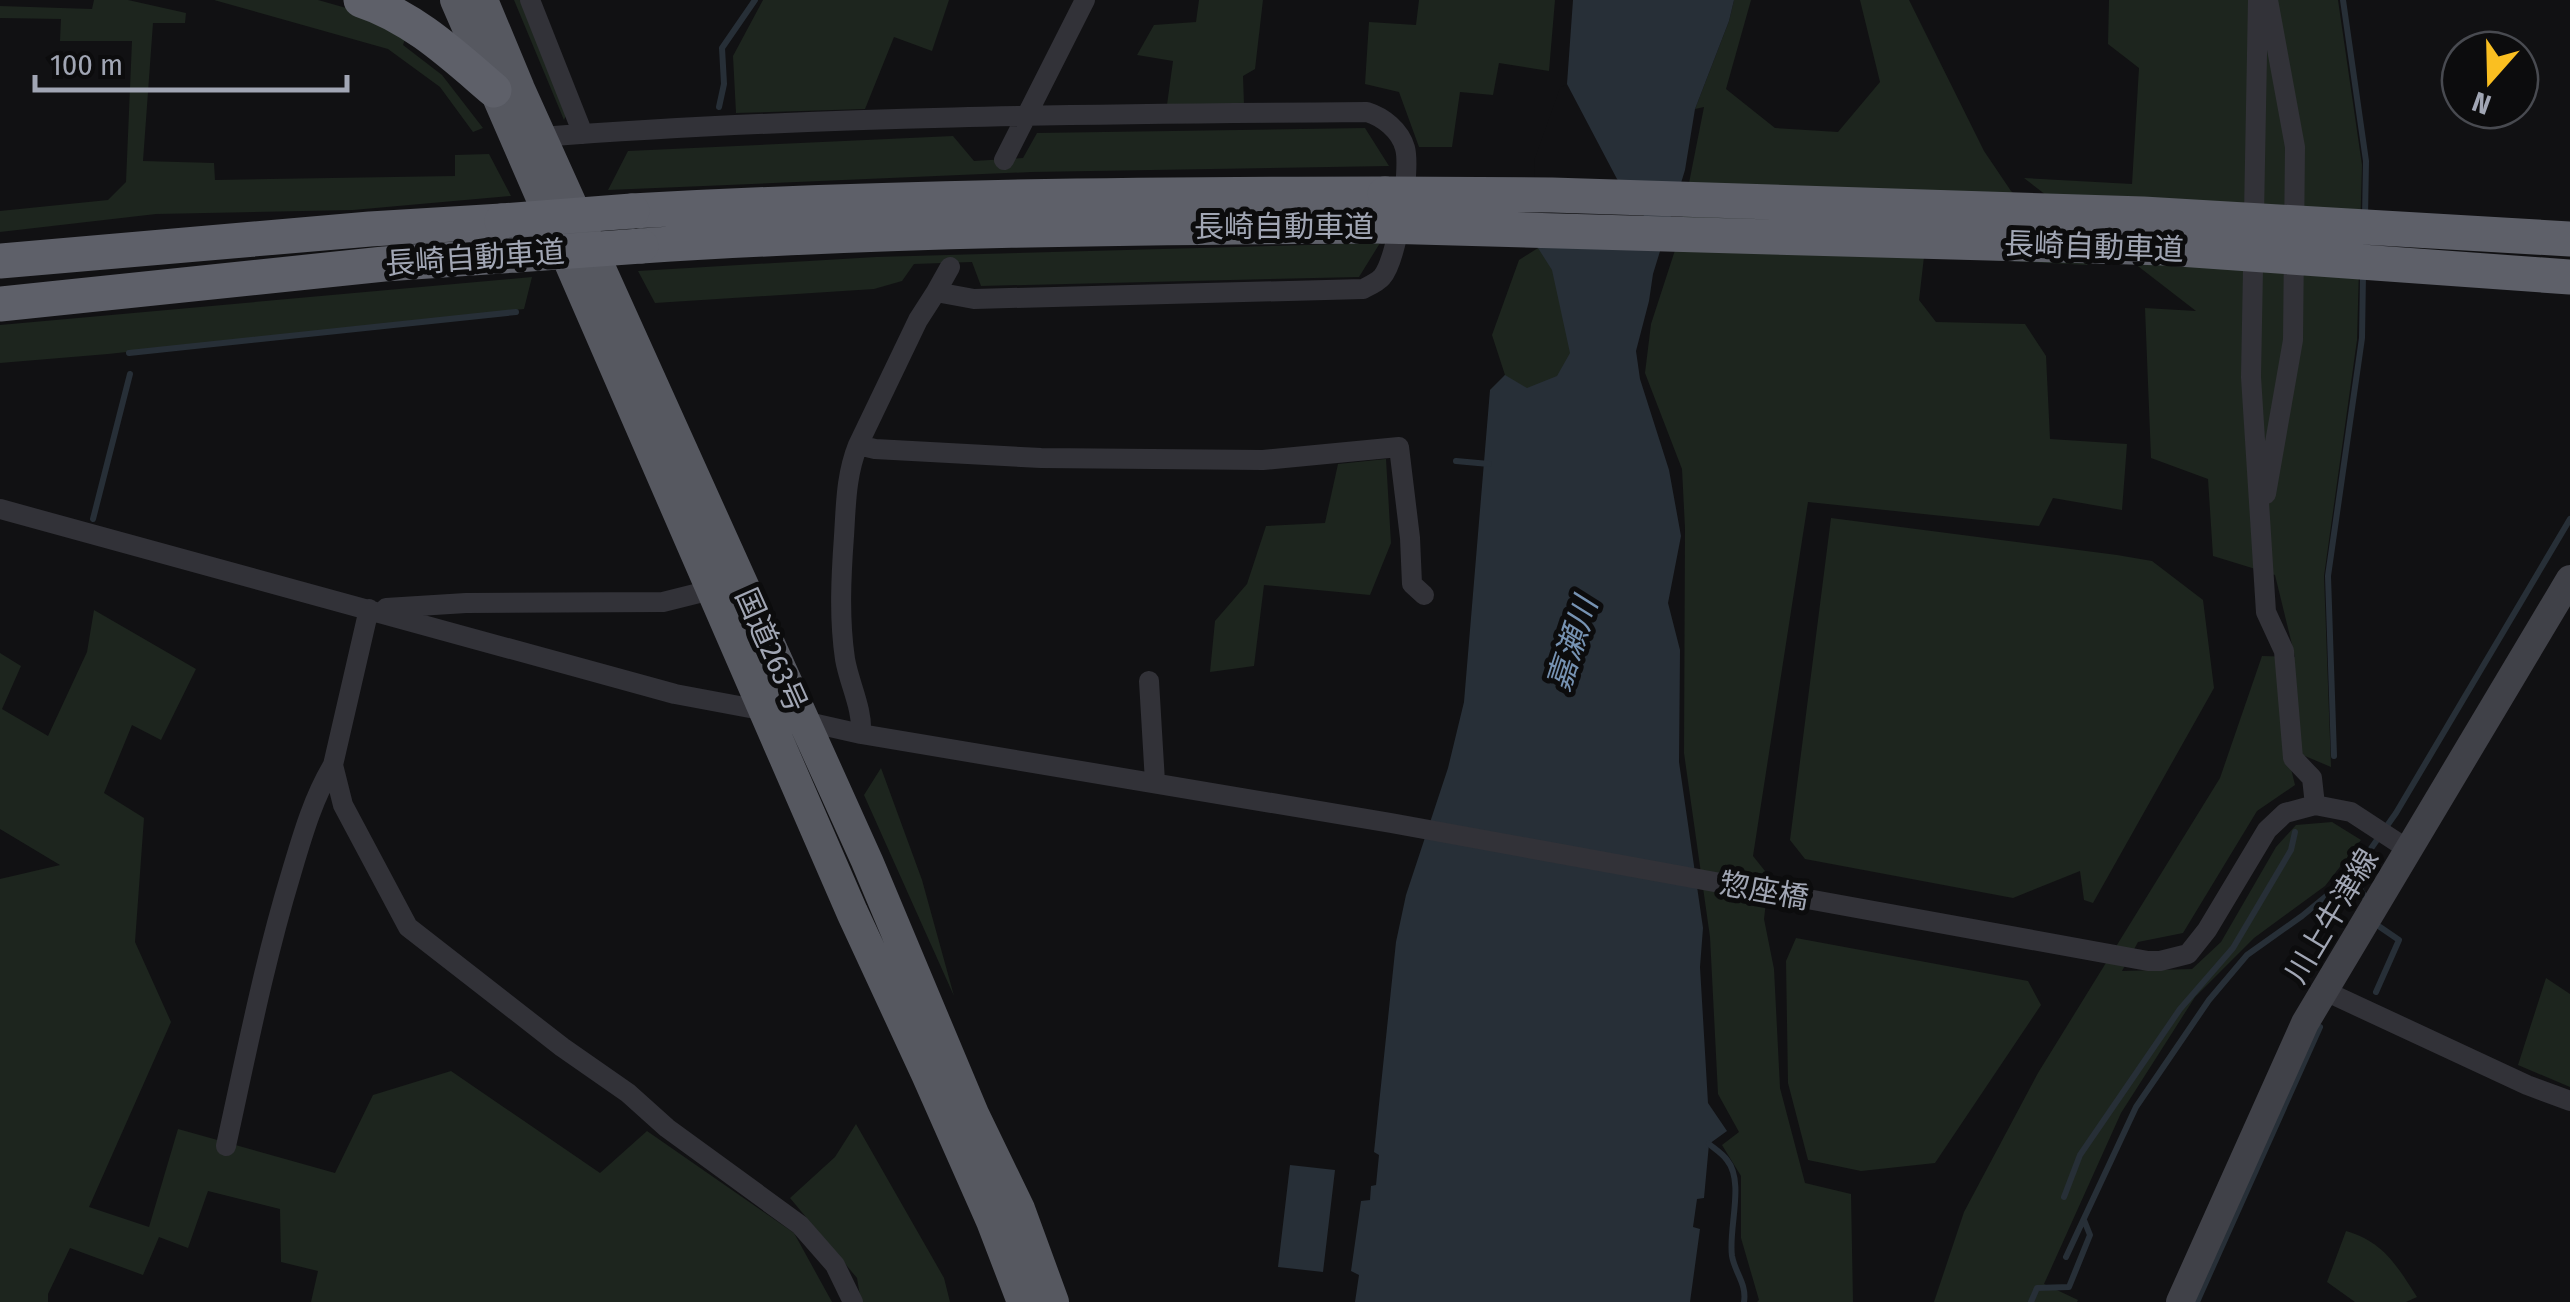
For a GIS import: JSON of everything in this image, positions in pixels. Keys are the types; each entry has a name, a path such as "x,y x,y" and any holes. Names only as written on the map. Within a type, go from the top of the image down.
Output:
{"highway":[{"path":"361,0 429,35 494,90"},
{"name":"国道263号","path":"456,0 852,912 992,1221 1024,1302"},
{"name":"国道263号","path":"482,0 867,861 974,1114 1020,1209 1053,1302"},
{"name":"長崎自動車道","path":"0,261 632,211 1144,194 1384,210 2164,248 2570,277"},
{"name":"長崎自動車道","path":"0,304 384,264 766,238 1072,229 1384,210 1552,195 2143,214 2570,239"}],"main road":[{"name":"川上牛津線","path":"2180,1302 2306,1023 2403,846 2570,578"}],"street":[{"path":"530,0 583,134"},
{"path":"1004,160 1085,0"},
{"path":"2258,0 2251,376 2266,612 2284,651 2292,758 2312,778 2315,804 2351,812 2403,846"},
{"path":"2261,526 2293,340 2295,147 2268,0"},
{"path":"541,138 725,124 1027,115 1367,112 1384,118 1405,145 1406,170 1394,254 1382,278 1363,290 974,298 936,292"},
{"path":"861,734 862,723 848,679 841,632 848,470 918,320 950,267"},
{"path":"858,445 1042,458 1263,460 1399,446 1412,584 1424,594"},
{"name":"惣座橋","path":"0,509 675,694 764,710 861,734 1390,823 2137,960 2160,961 2188,954 2207,930 2267,830 2285,813 2315,804"},
{"path":"226,1146 272,936 311,812 333,765 369,609 466,603 664,602 711,590"},
{"path":"1149,681 1156,782"},
{"path":"333,765 343,804 408,927 562,1047 628,1093 667,1128 800,1225 835,1265 853,1302"},
{"path":"2325,991 2528,1085 2570,1100"}],"shaded area":[{"path":"94,0 128,0 186,13 185,23 153,23 143,161 214,163 215,180 455,176 455,155 489,154 511,196 353,210 156,214 0,232 0,211 108,200 126,182 132,41 60,41 61,19 0,18 0,6 92,9"},
{"path":"214,0 318,0 364,13 406,36 403,45 442,75 483,128 473,132 440,87 388,49"},
{"path":"514,0 525,0 568,111 564,120"},
{"path":"763,0 949,0 932,51 894,37 865,109 736,113 733,56"},
{"path":"1199,0 1263,0 1255,69 1243,76 1244,105 1167,105 1173,61 1137,55 1154,25 1196,22"},
{"path":"1419,0 1555,0 1549,71 1499,63 1493,95 1460,92 1452,147 1419,147 1399,92 1365,84 1369,22 1416,25"},
{"path":"1734,0 1751,0 1726,89 1775,128 1838,132 1880,82 1860,0 1909,0 1984,151 2011,191 2088,265 1924,257 1919,300 1936,322 2025,324 2046,356 2050,439 2127,444 2122,510 2053,498 2039,526 1808,502 1753,856 1769,876 1764,919 1774,969 1780,1088 1805,1183 1851,1194 1853,1302 1757,1302 1741,1238 1741,1176 1722,1145 1739,1132 1718,1094 1710,937 1684,753 1682,469 1645,373 1651,324 1677,244 1704,107 1695,109"},
{"path":"2109,0 2338,0 2362,165 2357,340 2324,576 2331,767 2286,748 2295,785 2257,811 2183,933 2138,942 2122,971 2192,969 2221,942 2276,847 2296,825 2332,822 2361,840 2325,886 2254,938 2195,997 2121,1113 2044,1284 2077,1302 1934,1302 1964,1212 2038,1073 2220,778 2262,656 2295,657 2275,575 2213,556 2208,479 2151,458 2145,308 2196,311 2024,178 2132,184 2139,68 2108,44"},
{"path":"1365,128 1389,166 1032,172 608,190 628,151 953,136 974,161 1023,158 1037,133"},
{"path":"1540,159 1588,359 1533,410 1490,390 1505,375 1492,335 1519,260 1538,248"},
{"path":"1380,243 1359,277 981,286 972,262 914,264 902,281 874,289 655,303 638,271 876,257"},
{"path":"532,277 524,309 0,363 0,325"},
{"path":"1386,459 1391,543 1370,595 1264,585 1254,666 1210,672 1215,621 1247,584 1266,526 1325,523 1338,464"},
{"path":"1831,518 2152,561 2203,600 2214,688 2093,903 2084,900 2080,871 2013,898 1805,859 1790,840"},
{"path":"94,610 196,669 161,740 132,725 104,793 144,818 135,942 171,1022 89,1207 149,1227 178,1129 335,1173 373,1095 451,1071 600,1173 647,1131 794,1233 832,1302 311,1302 318,1271 281,1262 280,1209 208,1191 188,1248 159,1237 143,1275 70,1248 48,1294 48,1302 0,1302 0,879 60,865 0,829 0,653 21,666 2,709 48,736 87,652"},
{"path":"881,768 922,880 954,996 864,795"},
{"path":"1796,938 2028,981 2041,1005 1935,1163 1861,1171 1808,1160 1788,1083 1786,961"},
{"path":"2546,978 2570,994 2570,1087 2518,1065"},
{"path":"856,1124 944,1278 950,1302 861,1302 857,1278 790,1198 835,1157"},
{"path":"2346,1231 2380,1249 2417,1297 2406,1302 2355,1302 2327,1282"}],"water":[{"name":"嘉瀬川","path":"1573,0 1734,0 1695,109 1685,170 1653,274 1636,351 1640,379 1669,470 1681,536 1668,603 1680,650 1679,762 1703,928 1700,967 1708,1103 1727,1131 1709,1144 1704,1198 1697,1199 1693,1227 1700,1229 1690,1302 1355,1302 1359,1275 1351,1271 1361,1201 1370,1200 1371,1186 1376,1185 1379,1155 1374,1152 1396,942 1406,895 1448,768 1464,702 1490,390 1505,375 1527,388 1557,376 1570,353 1552,270 1538,248 1540,159 1567,84"},
{"path":"1290,1165 1335,1170 1323,1272 1278,1267"}],"pier":[{"path":"1567,84 1617,179 1664,243 1533,247 1535,158 1560,88"}],"waterway":[{"path":"719,107 724,84 722,48 755,0"},
{"path":"2343,0 2366,161 2365,217"},
{"path":"2334,756 2328,576 2362,338 2363,274"},
{"path":"129,353 516,312"},
{"path":"93,519 130,374"},
{"path":"1456,461 1489,464"},
{"path":"2066,1257 2136,1107 2209,1000 2247,955 2353,874 2396,813 2570,519"},
{"path":"2064,1197 2080,1155 2180,1009 2233,948 2291,850 2295,832"},
{"path":"2353,874 2365,898"},
{"path":"2376,992 2399,940 2380,927"},
{"path":"2197,1302 2320,1027"},
{"path":"1709,1144 1727,1160 1735,1180 1731,1245 1744,1302"},
{"path":"2031,1302 2037,1288 2069,1287 2090,1235 2084,1220"}]}
